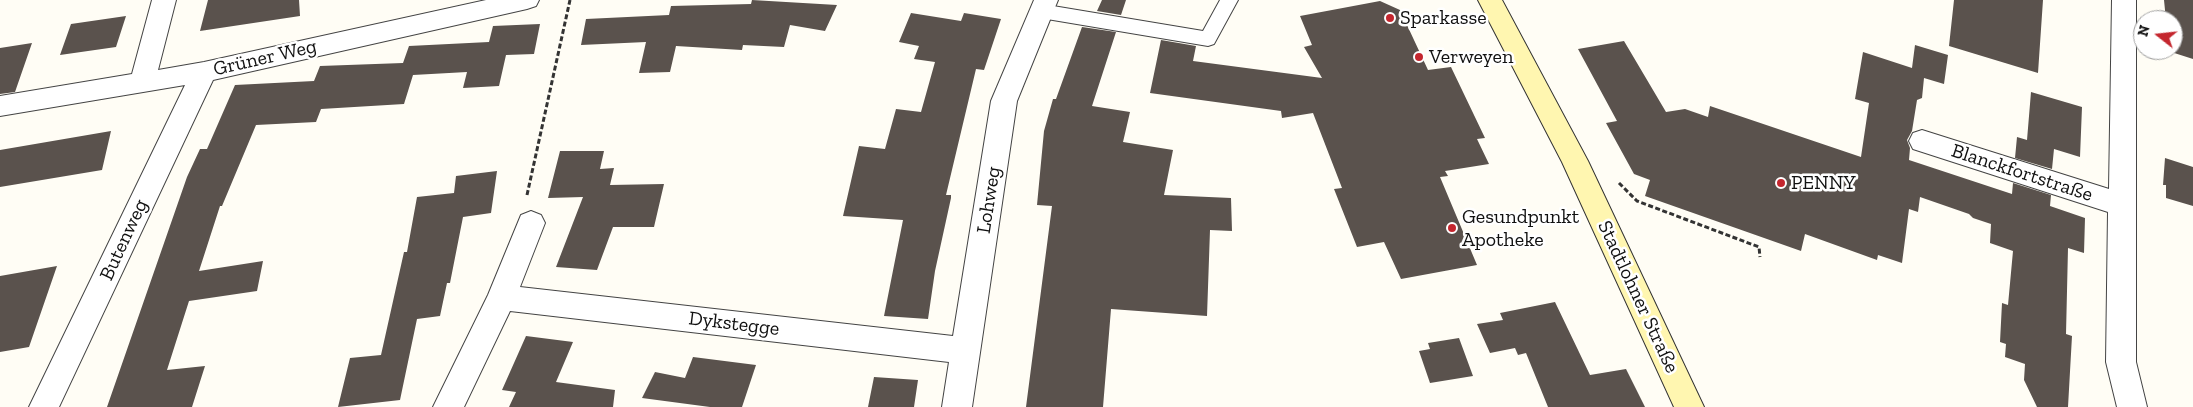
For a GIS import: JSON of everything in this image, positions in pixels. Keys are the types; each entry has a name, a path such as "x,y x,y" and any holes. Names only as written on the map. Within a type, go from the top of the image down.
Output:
{"main road":[{"name":"Stadtlohner Straße","path":"1490,0 1575,162 1689,407"}],"street":[{"path":"142,83 164,0"},
{"name":"Grüner Weg","path":"0,106 204,72 527,0"},
{"name":"Blanckfortstraße","path":"2124,0 2121,362 2132,407"},
{"name":"Lohweg","path":"957,407 1004,101 1042,3"},
{"name":"Butenweg","path":"44,407 204,72"},
{"name":"Blanckfortstraße","path":"1922,141 2122,205"},
{"path":"448,407 502,297 531,223"},
{"name":"Dykstegge","path":"502,297 966,352"}],"lane":[{"path":"1042,3 1208,39 1229,0"}],"path":[{"path":"531,223 524,207 570,0"},
{"path":"1614,179 1637,201 1759,247 1760,257"}],"building":[{"path":"208,0 299,0 300,16 200,31"},
{"path":"752,0 837,5 825,31 790,25 784,47 743,45 742,50 676,46 670,72 639,73 646,42 581,45 586,19 669,15 671,6 751,4"},
{"path":"1102,0 1126,0 1121,15 1097,11"},
{"path":"1954,0 2043,0 2038,73 1949,46"},
{"path":"2164,0 2193,0 2193,59 2183,56 2183,10 2165,10"},
{"path":"1380,1 1400,10 1428,70 1451,67 1485,138 1477,139 1489,164 1445,171 1448,176 1440,177 1477,265 1401,279 1384,242 1357,247 1334,189 1342,188 1313,113 1282,118 1281,111 1150,93 1161,40 1196,46 1193,61 1322,78 1304,47 1312,45 1300,16"},
{"path":"911,13 961,21 964,13 1001,19 984,70 976,69 946,195 951,195 951,198 935,271 928,319 884,316 903,220 843,216 859,146 885,149 896,109 921,112 935,62 914,59 919,46 899,42"},
{"path":"126,16 116,47 60,55 71,24"},
{"path":"540,24 534,54 506,55 499,86 463,88 467,72 413,75 404,104 321,109 316,122 256,125 222,206 220,206 199,271 263,261 257,291 189,301 167,370 205,366 192,407 107,407 187,177 200,149 207,149 235,85 314,81 320,66 403,63 409,46 489,42 493,26"},
{"path":"1082,27 1116,32 1092,106 1130,112 1123,142 1173,150 1164,195 1231,198 1232,231 1210,230 1207,316 1111,309 1103,407 1026,407 1052,206 1037,205 1044,131 1053,99 1056,99"},
{"path":"1624,41 1666,112 1685,109 1708,117 1710,106 1861,157 1869,103 1855,99 1863,52 1912,68 1915,45 1948,55 1944,84 1924,78 1922,98 1917,100 1912,131 1907,140 1910,148 1909,160 2012,194 2013,183 2051,195 2050,206 2085,218 2084,253 2068,248 2066,334 2072,336 2068,407 2037,407 2024,380 2025,364 2005,357 2006,344 2000,342 2002,303 2008,305 2013,251 1990,243 1991,224 1973,218 1969,214 1920,197 1918,212 1909,209 1902,263 1878,255 1877,260 1805,234 1801,251 1645,196 1650,180 1634,174 1606,123 1617,121 1578,49"},
{"path":"32,43 15,92 0,94 0,48"},
{"path":"2031,92 2082,107 2080,157 2054,149 2052,169 2015,158 2017,137 2027,140"},
{"path":"111,131 102,170 0,187 0,150"},
{"path":"560,151 604,151 600,169 614,168 610,185 664,184 654,227 613,227 597,270 556,267 583,197 548,198"},
{"path":"2165,158 2193,167 2193,206 2166,198 2166,185 2163,185"},
{"path":"497,171 491,213 463,217 450,283 447,283 440,316 417,319 400,400 338,407 350,358 381,355 404,252 407,252 417,197 454,193 456,176"},
{"path":"57,266 29,347 0,352 0,276"},
{"path":"1555,302 1590,375 1626,369 1645,407 1548,407 1526,353 1518,355 1515,348 1490,353 1477,324 1503,320 1500,313"},
{"path":"526,336 573,342 556,382 615,390 613,407 509,407 516,392 502,390"},
{"path":"1459,338 1473,376 1430,383 1419,351 1430,349 1428,343"},
{"path":"693,357 756,365 742,407 710,407 642,398 655,372 685,378"},
{"path":"874,377 918,380 914,407 868,407"}],"place":[{"name":"Sparkasse","path":"1390,18"},
{"name":"Verweyen","path":"1419,57"},
{"name":"PENNY","path":"1781,183"},
{"name":"Gesundpunkt Apotheke","path":"1452,228"}]}
